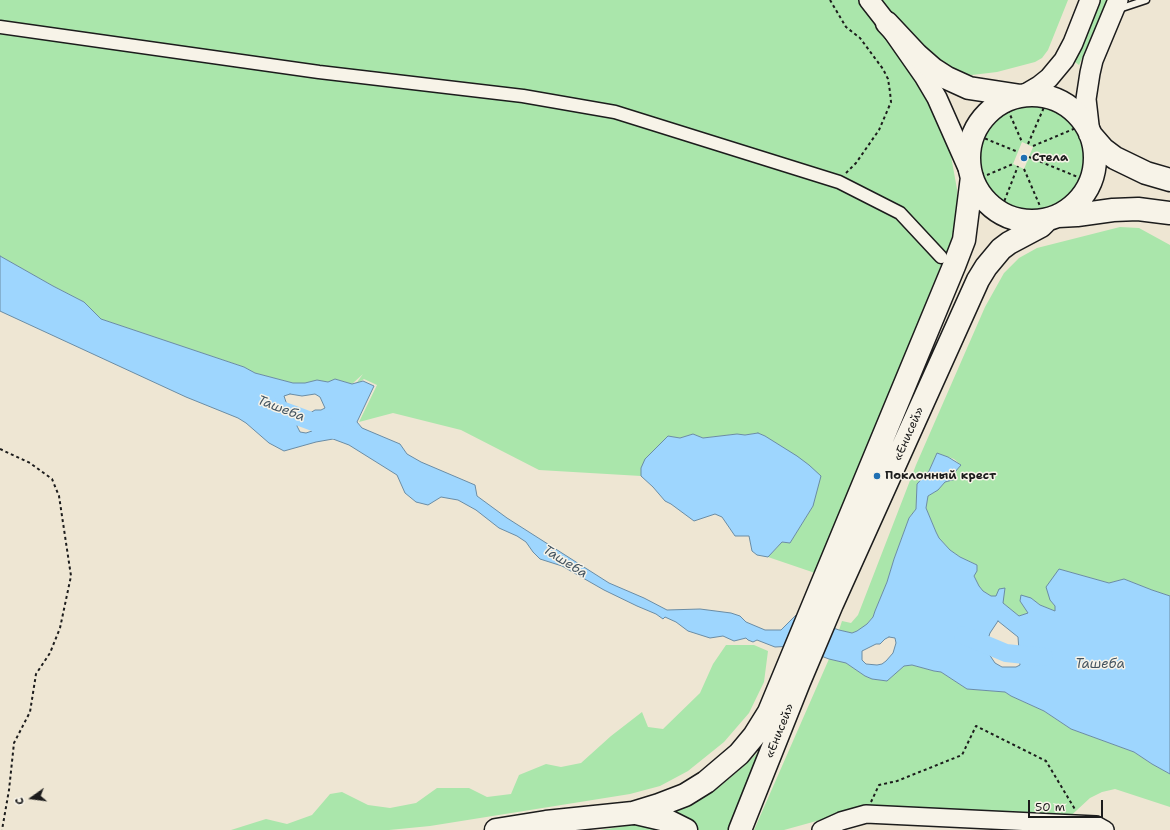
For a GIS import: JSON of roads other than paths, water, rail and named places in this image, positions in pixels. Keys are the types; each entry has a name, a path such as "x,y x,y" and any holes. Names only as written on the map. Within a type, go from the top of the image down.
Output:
{"highway":[{"path":"887,23 917,55 933,69 947,78 969,88 1014,99"},
{"name":"«Енисей»","path":"740,830 792,679 825,601 964,240 972,177 970,148 974,134 980,124 996,107 1014,99 1040,96 1048,98 1069,107 1077,115 1103,150 1115,158 1146,173 1170,180"},
{"name":"«Енисей»","path":"825,601 978,280 989,262 1001,249 1020,236 1041,226 1053,217 1066,211 1077,202 1086,190 1090,182 1095,160 1094,148 1087,129"},
{"name":"«Енисей»","path":"972,177 983,197 991,205 1000,212 1018,220 1028,221 1113,210 1138,210 1170,213"},
{"name":"«Енисей»","path":"496,830 632,812 658,805 685,794 706,782 739,754 754,736 792,679"},
{"name":"«Енисей»","path":"632,812 666,820 686,830"},
{"name":"«Енисей»","path":"555,830 589,817"}],"main road":[{"path":"870,0 924,76 937,98 972,177"},
{"path":"1014,99 1039,86 1049,78 1064,60 1073,43 1090,0"},
{"path":"1087,129 1086,99 1088,84 1094,60 1116,6"}],"street":[{"path":"0,27 319,72 523,96 615,112 839,182 900,213 941,257"},
{"path":"821,830 841,821 866,814 1096,825 1105,830"}],"lane":[{"path":"1116,6 1146,0"}],"water":[{"path":"0,256 84,302 101,319 244,367 255,373 293,383 305,383 317,380 328,382 335,379 352,384 363,381 374,386 357,422 362,428 400,444 407,454 421,462 475,485 477,496 507,518 609,583 667,610 700,609 731,613 740,616 746,622 765,630 781,630 796,615 852,633 867,624 873,617 887,582 909,518 916,509 917,484 929,471 937,453 948,457 961,465 955,472 956,479 945,482 938,490 928,496 926,508 936,532 939,538 950,550 960,557 977,565 977,571 974,576 983,591 991,596 996,596 999,589 1005,588 1003,603 1019,616 1028,613 1020,601 1021,595 1031,598 1040,605 1055,611 1055,606 1050,600 1046,587 1059,569 1109,583 1124,579 1170,596 1170,774 1134,752 1071,729 1044,711 1005,692 967,689 941,672 912,665 904,666 887,681 872,679 846,663 829,659 794,646 775,647 757,640 753,642 746,638 734,641 723,636 710,638 688,631 676,622 665,617 663,619 656,614 604,590 562,566 540,559 526,542 499,528 476,510 458,500 441,497 428,505 416,502 405,493 397,475 349,445 333,439 284,451 269,443 238,418 186,397 0,311","holes":["290,394 302,396 315,394 320,397 325,408 315,410 310,413 313,425 312,431 306,433 300,432 297,426 298,420 288,414 288,408 284,396","998,621 1018,637 1020,665 1016,667 1002,667 995,663 985,648 990,633","889,637 895,638 896,643 893,653 882,664 866,664 862,660 862,651 876,644 880,644"]},
{"path":"758,433 797,456 821,476 813,506 790,543 782,542 768,557 757,555 752,551 749,536 735,536 722,517 715,514 694,521 665,501 641,476 641,468 645,459 668,436 680,438 693,434 703,438"}],"waterway":[{"name":"Ташеба","path":"265,404 335,430"},
{"name":"Ташеба","path":"963,635 1006,653 1044,657"}],"place":[{"name":"Стела","path":"1024,158"},
{"name":"Поклонный крест","path":"877,476"}]}
